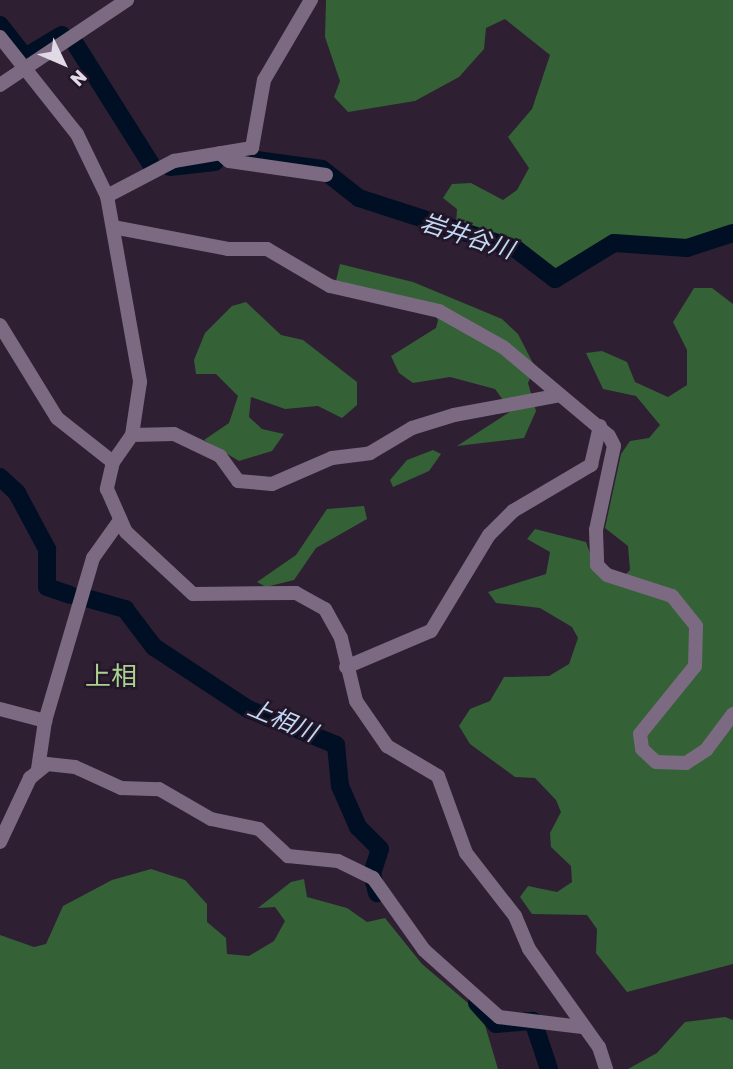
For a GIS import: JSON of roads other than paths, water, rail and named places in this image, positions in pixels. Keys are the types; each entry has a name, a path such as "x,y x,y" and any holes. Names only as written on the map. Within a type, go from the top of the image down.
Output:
{"street":[{"path":"0,85 127,0"},
{"path":"107,196 174,161 220,153 257,142 264,80 311,0"},
{"path":"0,37 77,134 107,196 140,382 132,435 113,462 107,489 120,520 139,547 193,594 310,598 334,621 356,701 387,746 438,776 466,853 515,916 582,1027 599,1047 606,1069"},
{"path":"220,153 229,161 326,175"},
{"path":"113,227 228,249 267,249 330,286 439,311 474,326 556,396 600,426 614,446 596,530 597,565 607,575 672,596 696,626 699,639 684,685 640,734 642,749 656,762 686,763 706,750 733,714"},
{"path":"0,325 57,418 113,462"},
{"path":"132,435 174,434 220,456 238,481 272,484 332,458 370,453 412,428 454,415 556,396"},
{"path":"346,667 431,631 489,535 513,511 591,465 600,426"},
{"path":"0,842 38,769 45,721 93,558 120,520"},
{"path":"0,709 45,721"},
{"path":"38,769 64,764 121,788 159,789 211,819 259,830 288,856 338,861 371,877 424,950 499,1017 582,1027"}],"waterway":[{"name":"岩井谷川","path":"0,25 25,57 62,35"},
{"name":"岩井谷川","path":"76,45 151,164"},
{"name":"岩井谷川","path":"236,157 322,169 359,198 516,249 555,279 614,243 687,248 733,233"},
{"name":"岩井谷川","path":"170,167 215,162"},
{"name":"上相川","path":"0,477 17,493 47,549 47,587 70,595"},
{"name":"上相川","path":"86,598 125,609 154,647 248,709 336,745 340,786 358,827 380,849 372,874 377,893"},
{"name":"上相川","path":"477,1003 496,1024 533,1021 549,1069"}],"district":[{"name":"上相","path":"111,677"}]}
